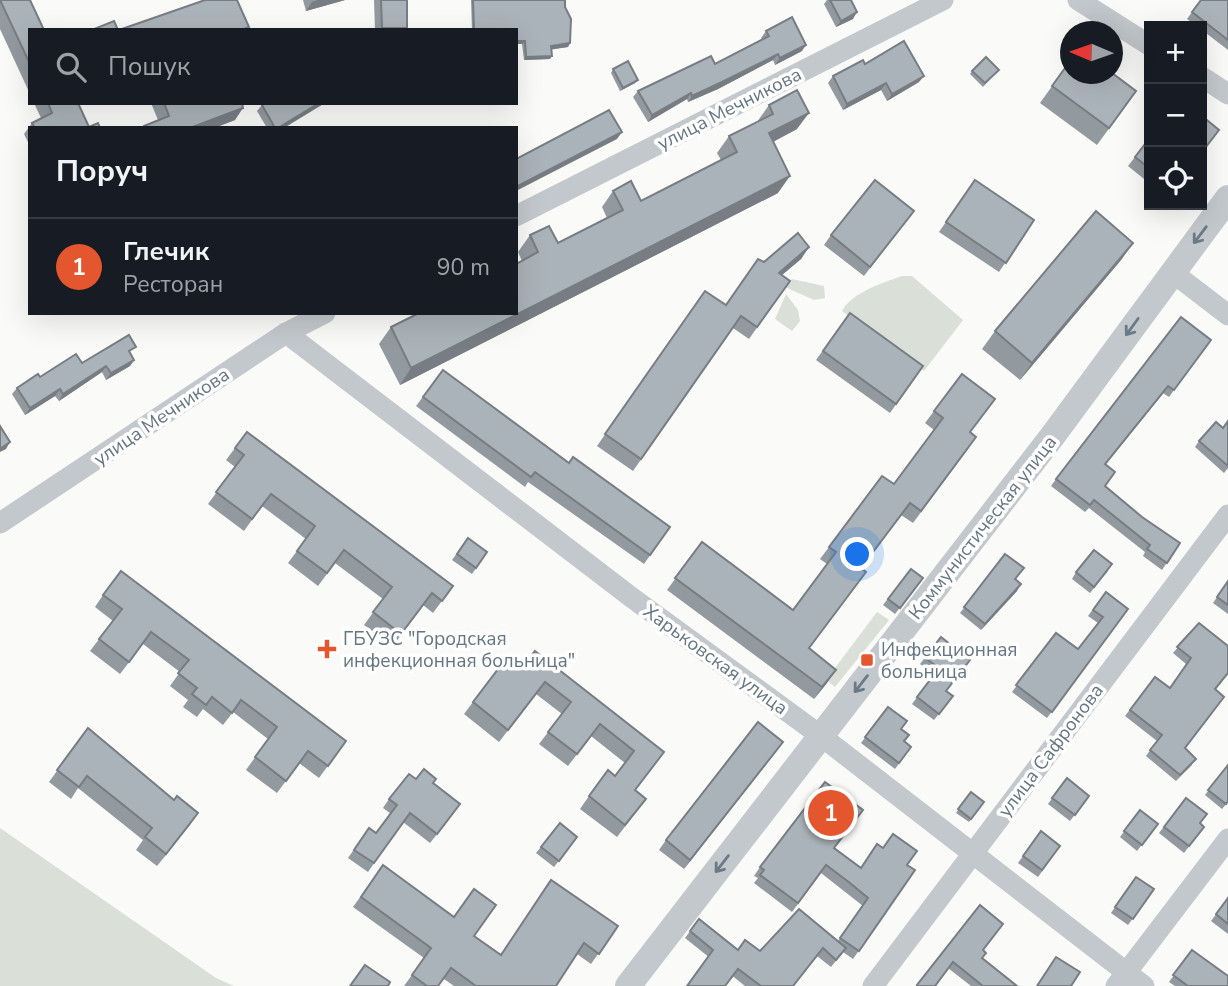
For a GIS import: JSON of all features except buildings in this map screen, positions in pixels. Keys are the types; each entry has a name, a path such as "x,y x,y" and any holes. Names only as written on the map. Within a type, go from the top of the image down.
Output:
{"street":[{"name":"улица Мечникова","path":"518,215 943,0"},
{"path":"1078,0 1144,42"},
{"path":"1207,80 1228,94"},
{"name":"Коммунистическая улица","path":"628,986 1054,434 1228,198"},
{"path":"1172,272 1228,315"},
{"name":"улица Мечникова","path":"0,523 286,333 321,315"},
{"name":"Харьковская улица","path":"286,333 631,597 821,736 972,854 1121,979 1144,986"},
{"name":"улица Сафронова","path":"873,986 1228,515"},
{"path":"1121,979 1228,839"}],"shaded area":[{"path":"902,276 912,276 963,320 924,371 842,311 861,293"},
{"path":"792,279 824,286 825,298 814,300 785,287"},
{"path":"786,294 798,310 800,321 792,331 775,319"},
{"path":"877,612 889,620 835,687 826,680"},
{"path":"0,828 216,978 234,986 0,986"}],"place":[{"name":"ГБУЗС \"Городская инфекционная больница\"","path":"327,649"},
{"name":"Инфекционная больница","path":"867,660"},
{"name":"Глечик","path":"831,813"}]}
